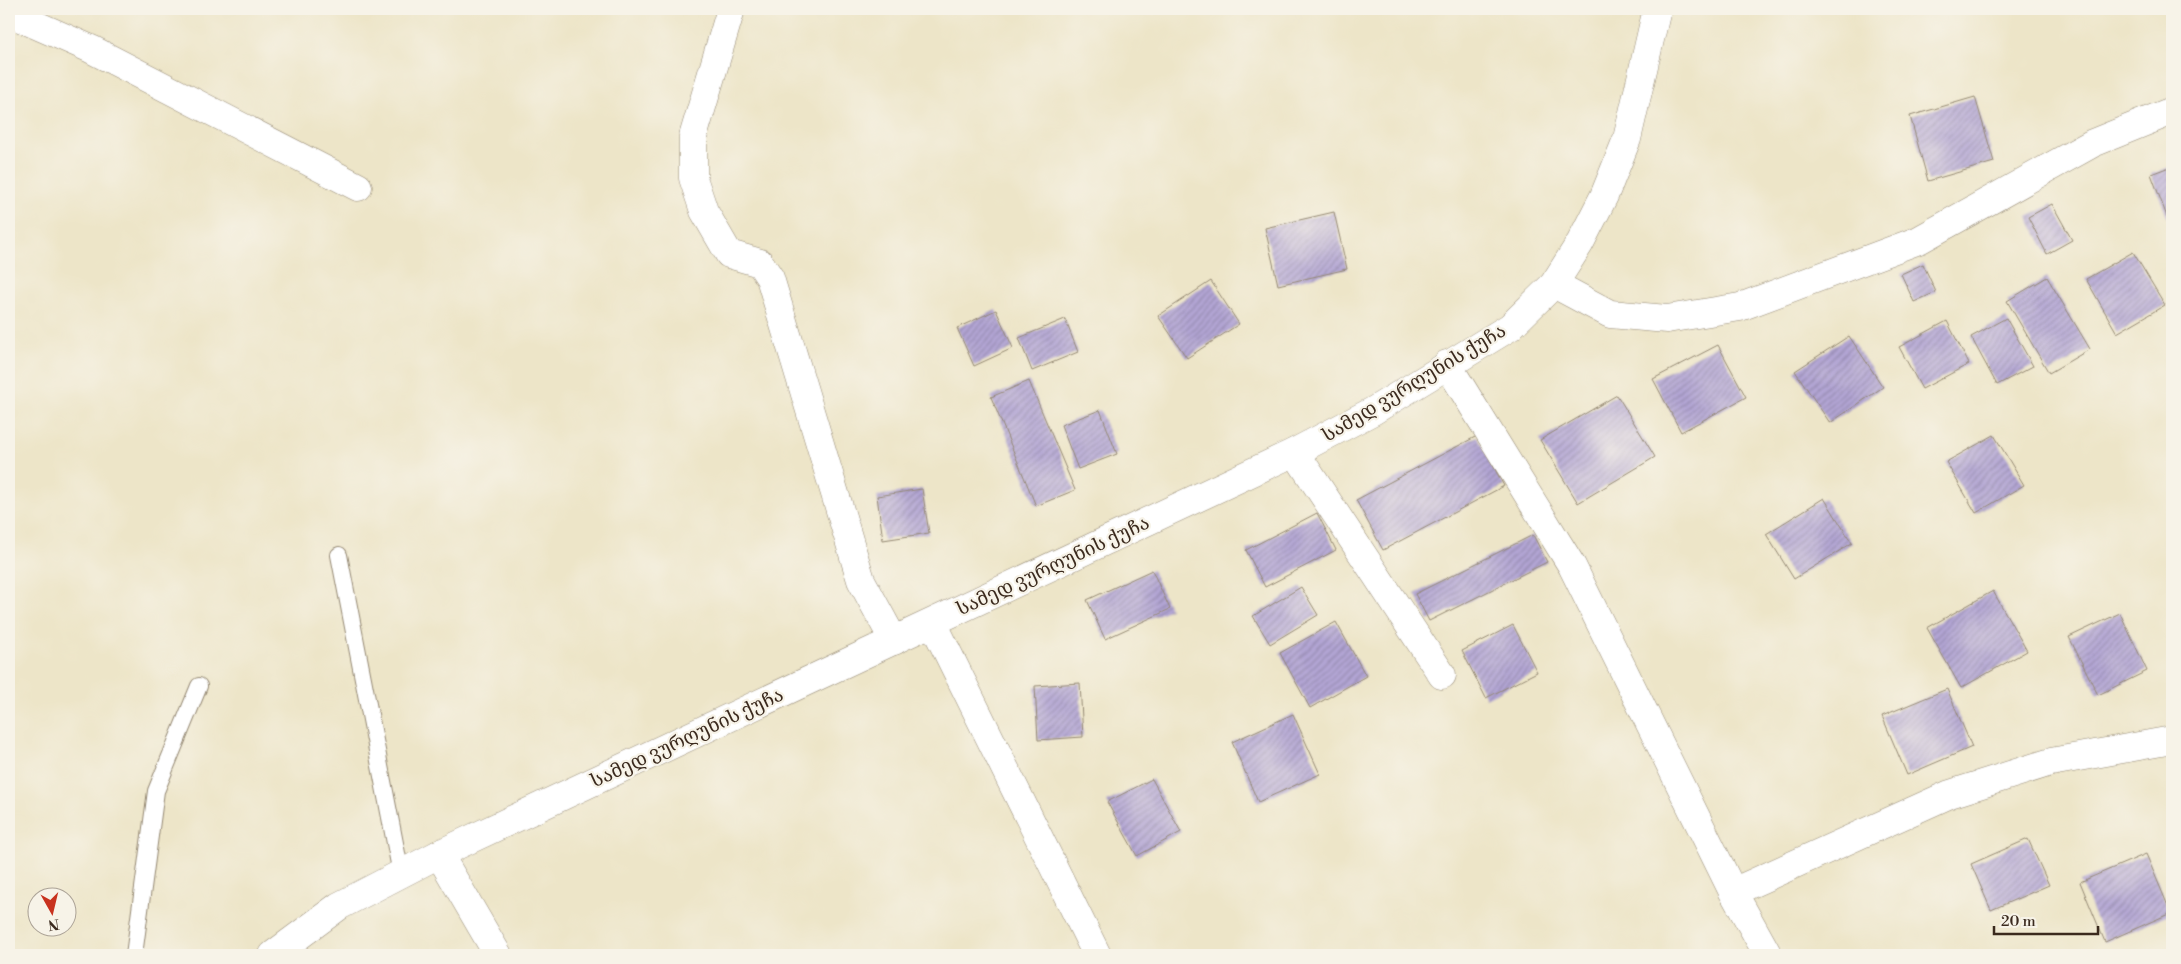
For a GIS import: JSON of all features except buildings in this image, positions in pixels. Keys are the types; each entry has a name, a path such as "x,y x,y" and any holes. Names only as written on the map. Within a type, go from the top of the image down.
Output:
{"street":[{"path":"730,9 693,137 693,178 704,211 729,254 760,263 770,278 861,580 894,640"},
{"name":"სამედ ვურღუნის ქუჩა","path":"273,955 339,906 439,854 1295,452 1373,411 1510,326 1554,284 1580,243 1592,219 1627,139 1657,9"},
{"path":"9,13 92,49 358,187"},
{"path":"1554,284 1610,314 1667,318 1740,307 1919,240 2093,143 2172,111"},
{"path":"1447,364 1572,566 1733,892 1768,955"},
{"path":"1295,452 1442,675"},
{"path":"933,623 1097,955"},
{"path":"1733,892 1950,794 2052,762 2172,740"},
{"path":"439,854 498,955"}],"lane":[{"path":"338,555 401,874"},
{"path":"134,955 156,791 198,686"}]}
